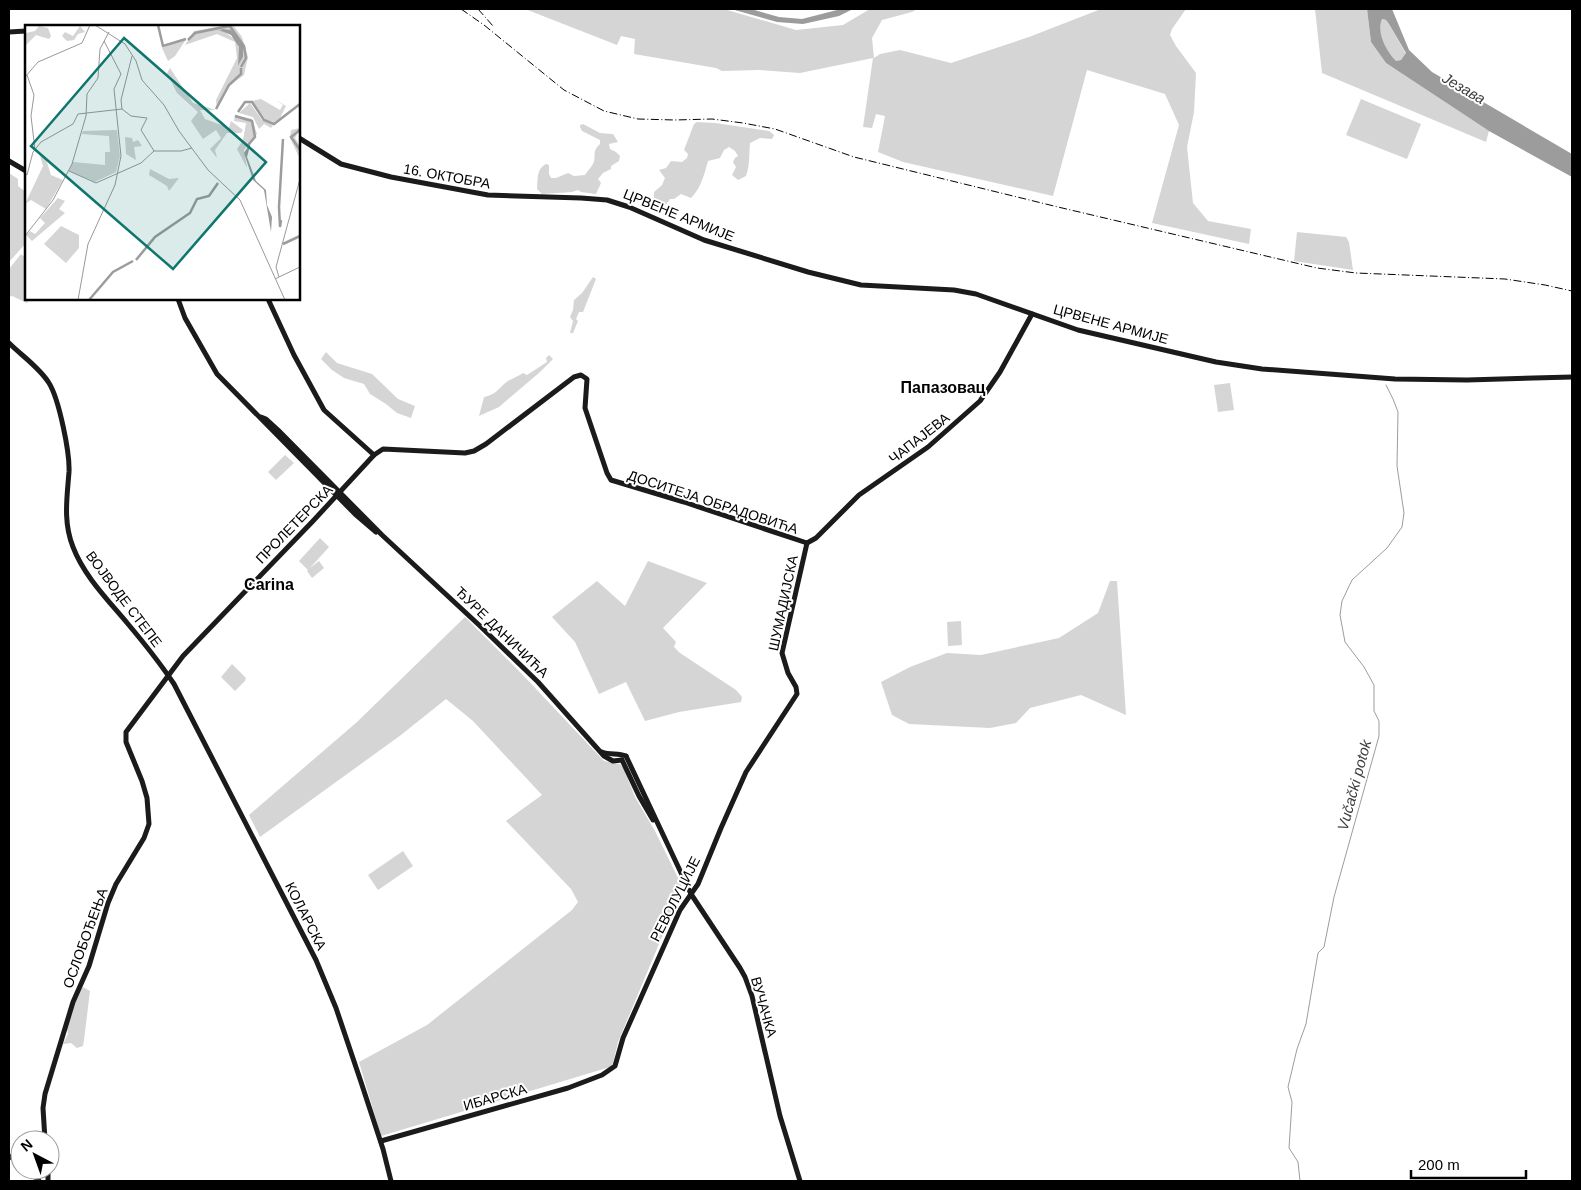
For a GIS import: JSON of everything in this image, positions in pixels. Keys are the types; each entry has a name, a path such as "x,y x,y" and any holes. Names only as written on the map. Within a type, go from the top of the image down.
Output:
{"street":[{"path":"9,32 25,31"},
{"name":"16. ОКТОБРА","path":"300,139 341,164 419,183 488,195 600,199"},
{"path":"9,161 25,169"},
{"name":"ЦРВЕНЕ АРМИЈЕ","path":"600,199 629,207 710,242 808,272 861,284 961,291 981,295 1078,330 1148,348 1216,362 1262,370 1434,380 1572,377"},
{"name":"ЂУРЕ ДАНИЧИЋА","path":"178,300 185,318 212,366 225,383 339,494 358,518 382,535 474,619 538,682 609,760 617,761 623,757"},
{"path":"268,300 294,355 324,410 374,454"},
{"name":"ЧАПАЈЕВА","path":"816,538 859,495 928,447 980,401 1000,372 1032,314"},
{"name":"ВОЈВОДЕ СТЕПЕ","path":"9,343 42,375 50,385 55,397 69,465 66,521 76,554 87,573 168,675"},
{"name":"ДОСИТЕЈА ОБРАДОВИЋА","path":"374,454 383,449 471,452 486,444 574,376 582,375 587,379 585,408 606,473 611,480 807,543 816,538"},
{"name":"ПРОЛЕТЕРСКА","path":"168,675 185,654 339,494 374,454"},
{"name":"ШУМАДИЈСКА","path":"796,694 796,687 788,672 782,654 807,543"},
{"name":"ОСЛОБОЂЕЊА","path":"44,1130 43,1108 46,1094 72,1002 89,966 108,903 116,884 144,838 149,824 148,807 142,782 125,735 168,675"},
{"name":"КОЛАРСКА","path":"168,675 182,698 316,960 344,1033 381,1142 391,1181"},
{"name":"РЕВОЛУЦИЈЕ","path":"614,1068 623,1038 638,1002 680,910 700,879 720,828 746,772 796,694"},
{"name":"ВУЧАЧКА","path":"623,757 644,804 658,826 691,894 745,977 783,1126 800,1181"},
{"name":"ИБАРСКА","path":"381,1142 568,1088 602,1075 614,1068"}],"shaded area":[{"path":"525,9 724,9 796,30 843,25 870,9 917,9 882,20 872,38 874,58 880,54 900,50 951,63 1029,37 1101,9 1186,9 1170,35 1196,73 1194,112 1187,147 1193,203 1208,221 1251,229 1249,244 1152,223 1179,125 1165,94 1087,70 1053,196 903,162 878,152 885,116 876,114 872,128 863,127 873,58 800,73 759,70 722,71 716,68 634,54 635,39 621,36 617,45"},
{"path":"731,9 751,9 779,17 802,19 841,9 853,9 839,16 803,24 777,22"},
{"path":"1315,9 1367,9 1371,42 1386,63 1489,131 1486,142 1322,73"},
{"path":"1367,9 1392,9 1409,50 1432,72 1572,154 1572,177 1489,131 1386,63 1371,42","holes":["1382,19 1386,20 1406,53 1401,60 1396,61 1383,41 1380,24"]},
{"path":"1381,19 1386,20 1389,24 1406,54 1401,60 1396,61 1386,47 1381,36"},
{"path":"1361,99 1421,124 1407,159 1346,135"},
{"path":"697,122 769,131 774,135 772,139 760,138 750,143 749,164 746,176 738,180 732,175 736,167 733,162 738,156 729,147 724,150 720,158 708,161 700,186 691,198 681,194 674,199 670,199 660,213 649,209 654,199 654,192 662,185 665,178 659,170 666,168 671,161 682,162 687,158 688,154 684,150 694,124"},
{"path":"583,124 600,133 613,134 618,142 609,144 610,149 620,156 619,161 598,179 601,183 596,194 578,190 542,194 537,189 538,178 539,172 546,164 549,165 551,178 568,173 574,176 585,175 592,165 600,140 582,131 580,125"},
{"path":"9,173 18,179 18,186 25,191 25,244 9,262"},
{"path":"1297,232 1346,237 1349,242 1353,270 1294,261"},
{"path":"21,254 23,256 25,255 25,300 29,300 27,303 12,296 9,297 9,269"},
{"path":"593,277 596,279 583,312 579,312 576,319 578,321 573,333 570,333 573,321 570,317 574,300 582,293"},
{"path":"326,352 337,363 372,374 398,399 415,406 411,418 397,413 370,394 364,384 344,378 332,370 321,359"},
{"path":"549,355 553,359 540,372 499,407 479,416 484,397 489,396 508,381 523,373 527,375 547,362 546,358"},
{"path":"1230,383 1234,410 1218,412 1214,385"},
{"path":"285,455 294,463 276,480 268,472"},
{"path":"320,538 329,547 310,568 319,561 324,568 312,578 308,570 299,561"},
{"path":"648,561 707,583 663,628 676,642 674,647 680,653 736,690 742,697 741,702 679,712 645,721 626,682 599,694 575,642 552,617 597,581 625,606"},
{"path":"1110,581 1117,581 1126,715 1081,695 1030,708 1016,723 990,728 909,724 892,715 881,682 910,667 947,653 981,655 1059,638 1098,613"},
{"path":"465,617 604,761 620,764 624,769 635,797 655,831 682,889 618,1042 613,1063 610,1067 381,1136 359,1062 427,1025 572,910 578,902 571,889 506,821 542,795 473,721 446,699 401,735 260,837 249,815 357,722"},
{"path":"961,621 962,645 948,646 947,622"},
{"path":"232,664 246,678 235,691 221,677"},
{"path":"403,851 413,866 378,890 368,875"},
{"path":"83,987 90,991 83,1046 77,1048 71,1043 63,1044 68,1034 67,1028 77,995"}],"waterway":[{"name":"Vučački potok","path":"1300,1181 1298,1162 1289,1148 1292,1102 1288,1087 1297,1049 1306,1024 1318,953 1324,947 1334,897 1379,736 1379,721 1374,711 1374,685 1364,667 1345,642 1340,615 1342,601 1352,580 1387,548 1402,527 1404,513 1397,466 1398,412 1386,385"}],"railway":[{"path":"461,9 484,25 564,90 604,111 638,119 712,119 775,129 854,157 1317,268 1356,273 1505,279 1572,291"},
{"path":"478,9 493,26"}],"district":[{"name":"Папазовац","path":"943,387"},
{"name":"Carina","path":"269,584"}],"water label":[{"name":"Језава","path":"1464,88"}]}
